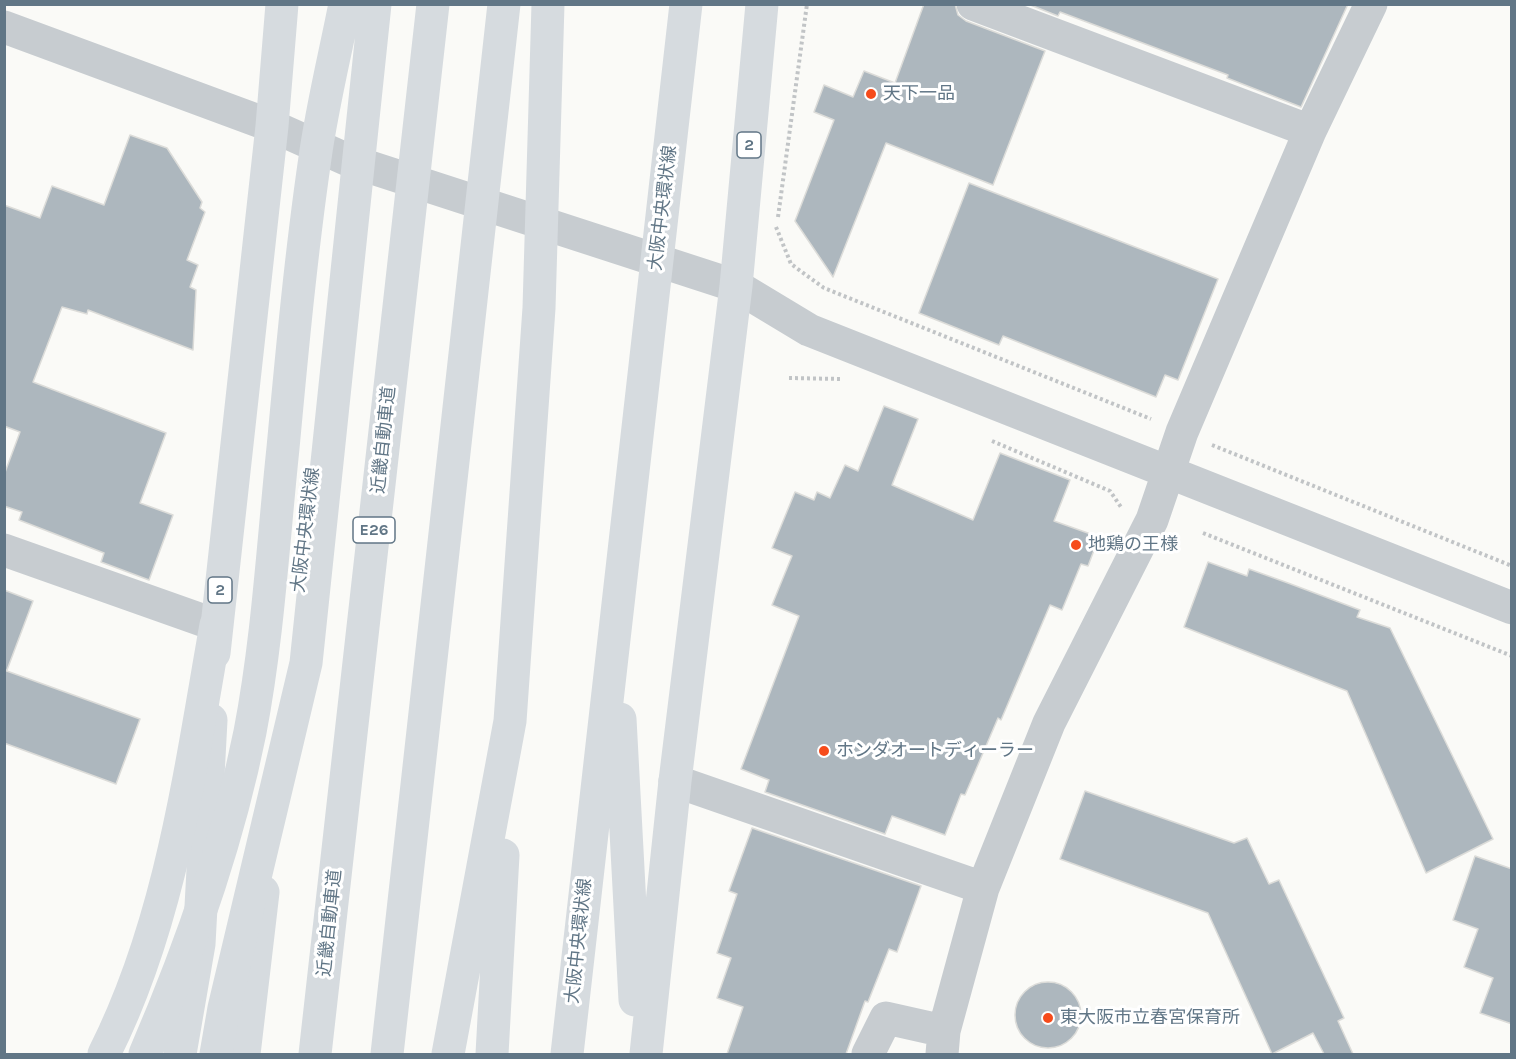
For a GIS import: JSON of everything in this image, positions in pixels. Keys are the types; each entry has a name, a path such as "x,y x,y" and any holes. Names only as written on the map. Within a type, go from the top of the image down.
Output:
{"main road":[{"name":"2","path":"180,1054 199,944 216,625 272,126 282,4"},
{"path":"145,1054 168,1001 198,916 227,822 249,734 272,583 278,489 315,156 345,4"},
{"name":"大阪中央環状線","path":"244,1054 366,4"},
{"path":"216,1054 224,1008 306,663 375,4"},
{"name":"近畿自動車道","path":"315,1054 433,4"},
{"path":"387,1054 504,4"},
{"path":"492,1054 510,721 539,308 548,4"},
{"name":"大阪中央環状線","path":"567,1054 686,4"},
{"name":"2","path":"646,1054 675,781 736,286 762,4"},
{"path":"104,1054 145,955 174,858 216,625"},
{"path":"610,664 620,715 638,1054"},
{"path":"448,1054 510,721"}],"street":[{"path":"973,4 1310,131"},
{"path":"868,1054 886,1018 943,1043 983,888 1049,723 1152,520 1182,432 1310,131 1371,4"},
{"path":"4,27 272,126 348,160 736,286 809,330 1512,608"},
{"path":"4,550 216,625"},
{"path":"675,781 983,888"}],"path":[{"path":"807,4 776,226 791,264 824,288 1155,420"},
{"path":"789,378 845,379"},
{"path":"989,440 1110,491 1122,508"},
{"path":"1206,442 1234,456 1512,566"},
{"path":"1203,533 1512,656"}],"building":[{"path":"924,4 955,4 958,15 966,21 1045,51 993,185 886,143 833,277 795,221 834,120 814,112 824,85 853,97 864,71 895,83"},
{"path":"1028,4 1348,4 1301,107 1227,78 1228,75 1060,12 1058,16"},
{"path":"130,135 167,148 202,202 200,208 205,212 187,260 198,265 190,287 196,290 193,350 88,310 87,314 62,307 33,382 166,433 140,503 173,515 149,580 101,562 104,553 19,520 22,512 4,506 4,475 20,432 4,426 4,205 40,218 52,186 104,205"},
{"path":"969,183 1218,279 1178,380 1165,375 1156,397 1003,336 999,345 919,313"},
{"path":"884,406 918,419 892,485 973,520 1000,453 1070,480 1054,521 1099,537 1088,566 1081,564 1062,610 1050,605 1001,720 998,718 965,795 961,794 945,835 892,816 885,834 765,792 769,780 741,769 799,616 772,605 792,556 772,548 795,492 814,500 817,492 830,498 845,465 858,471"},
{"path":"1208,562 1247,576 1249,569 1288,583 1360,610 1357,617 1390,628 1493,839 1426,873 1347,691 1184,627"},
{"path":"4,590 33,601 7,670 4,670"},
{"path":"4,670 140,719 116,784 4,743"},
{"path":"1085,791 1234,843 1247,838 1269,884 1279,880 1344,1018 1338,1021 1353,1054 1324,1054 1313,1033 1272,1054 1208,913 1060,859"},
{"path":"752,828 921,886 897,952 889,949 868,1002 865,1001 846,1054 727,1054 743,1007 717,998 731,958 717,953 737,894 729,891"},
{"path":"1475,856 1512,869 1512,1024 1480,1013 1493,978 1464,967 1478,929 1453,920"},
{"name":"東大阪市立春宮保育所","path":"1048,982 1061,985 1071,992 1078,1002 1081,1015 1078,1028 1071,1038 1061,1045 1048,1048 1035,1045 1025,1038 1018,1028 1015,1015 1018,1002 1025,992 1035,985"}],"place":[{"name":"天下一品","path":"871,94"},
{"name":"地鶏の王様","path":"1076,545"},
{"name":"ホンダオートディーラー","path":"824,751"},
{"name":"東大阪市立春宮保育所","path":"1048,1018"}]}
